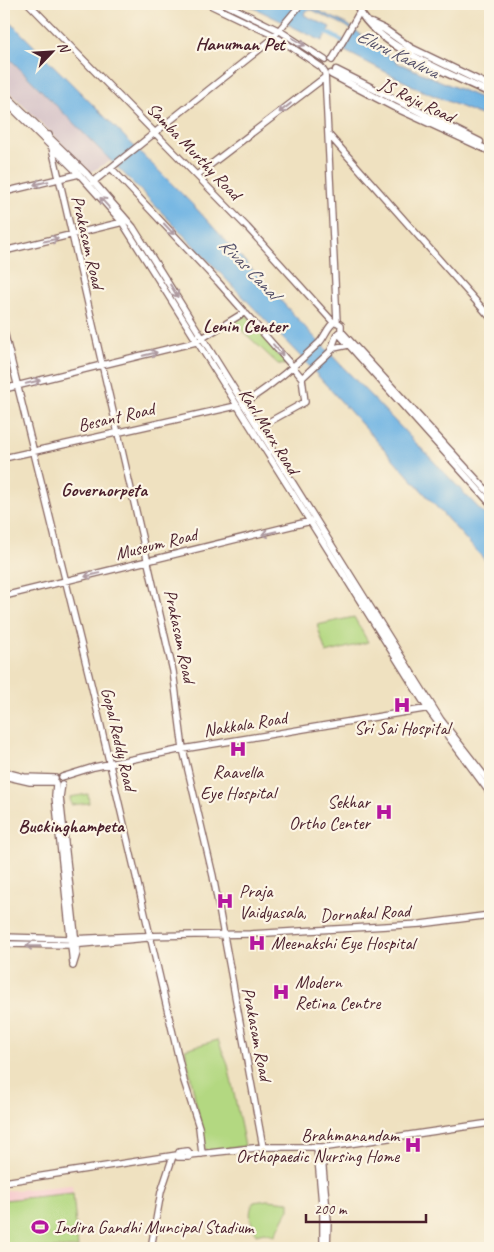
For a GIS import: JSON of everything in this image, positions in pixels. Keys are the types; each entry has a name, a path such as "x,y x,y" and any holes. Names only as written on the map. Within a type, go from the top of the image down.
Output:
{"main road":[{"path":"359,4 360,13 383,37 407,53 490,92"},
{"path":"371,23 384,29 411,48 490,86"},
{"name":"JS Raju Road","path":"329,74 490,146"},
{"name":"JS Raju Road","path":"329,74 402,111 490,151"}],"street":[{"name":"Samba Murthy Road","path":"29,4 156,133 335,322"},
{"path":"208,4 275,36 329,74"},
{"path":"225,4 280,31 325,60 332,60"},
{"path":"91,184 275,36 301,4"},
{"path":"243,404 293,367 320,341 335,322 329,74 332,60 360,13"},
{"path":"321,67 325,60"},
{"path":"197,176 329,74"},
{"name":"Karl Marx Road","path":"4,92 49,135 125,221 258,428 312,521"},
{"name":"Karl Marx Road","path":"4,100 51,149 91,184"},
{"path":"329,134 490,317"},
{"name":"Prakasam Road","path":"49,135 173,671 183,749 211,869 263,1147"},
{"path":"113,168 245,312 302,378 305,402 258,428"},
{"path":"4,192 79,174"},
{"path":"4,250 72,236 125,221"},
{"name":"Karl Marx Road","path":"125,221 236,406 312,521 430,708 490,792"},
{"path":"4,389 196,342 245,312"},
{"path":"330,351 341,325 335,322"},
{"path":"330,328 339,333 490,494"},
{"name":"Gopal Reddy Road","path":"4,331 151,937 184,1081 199,1127 202,1154"},
{"path":"339,333 490,503"},
{"path":"302,378 330,351 338,346 348,345"},
{"name":"Besant Road","path":"4,458 236,406"},
{"name":"Museum Road","path":"4,596 312,521"},
{"name":"Karl Marx Road","path":"430,708 490,782"},
{"name":"Nakkala Road","path":"4,776 30,782 58,781 108,763 430,708"},
{"name":"Nakkala Road","path":"4,772 58,781"},
{"path":"58,781 55,796 73,942"},
{"name":"Dornakal Road","path":"73,942 131,941 151,937 401,926 490,915"},
{"path":"4,937 73,942"},
{"path":"4,944 73,942"},
{"path":"4,1182 71,1174 175,1155 179,1152 188,1151 190,1155 263,1147 319,1148 398,1138 490,1123"},
{"path":"319,1148 325,1248"},
{"path":"151,1248 161,1192 175,1155"}],"shaded area":[{"path":"4,54 111,161 91,172 4,87"},
{"path":"72,1185 73,1193 4,1200 4,1191"}],"green space":[{"path":"245,313 285,361 285,365 278,364 234,323"},
{"path":"354,617 368,642 326,653 317,625"},
{"path":"88,794 89,803 71,805 70,797"},
{"path":"218,1040 228,1065 245,1146 206,1152 185,1049"},
{"name":"Indira Gandhi Muncipal Stadium","path":"73,1193 78,1248 4,1248 4,1200"},
{"path":"267,1200 289,1202 289,1209 275,1235 264,1232 256,1234 251,1222 250,1214 254,1202"}],"water":[{"path":"246,4 288,4 312,8 347,24 398,63 490,102 490,119 423,91 343,50 353,31 346,26 312,10 306,11 304,15 330,27 322,41"},
{"name":"Rivas Canal","path":"4,16 193,205 317,340 490,520 490,566 300,356 147,197 4,53"}],"waterway":[{"name":"Eluru Kaaluva","path":"322,30 344,42"}],"place":[{"name":"Sri Sai Hospital","path":"402,705"},
{"name":"Raavella Eye Hospital","path":"238,749"},
{"name":"Sekhar Ortho Center","path":"384,812"},
{"name":"Praja Vaidyasala,","path":"225,901"},
{"name":"Meenakshi Eye Hospital","path":"257,943"},
{"name":"Modern Retina Centre","path":"281,992"},
{"name":"Brahmanandam Orthopaedic Nursing Home","path":"413,1145"},
{"name":"Indira Gandhi Muncipal Stadium","path":"40,1227"}],"district":[{"name":"Hanuman Pet","path":"240,43"},
{"name":"Lenin Center","path":"245,325"},
{"name":"Governorpeta","path":"104,489"},
{"name":"Buckinghampeta","path":"71,825"}]}
